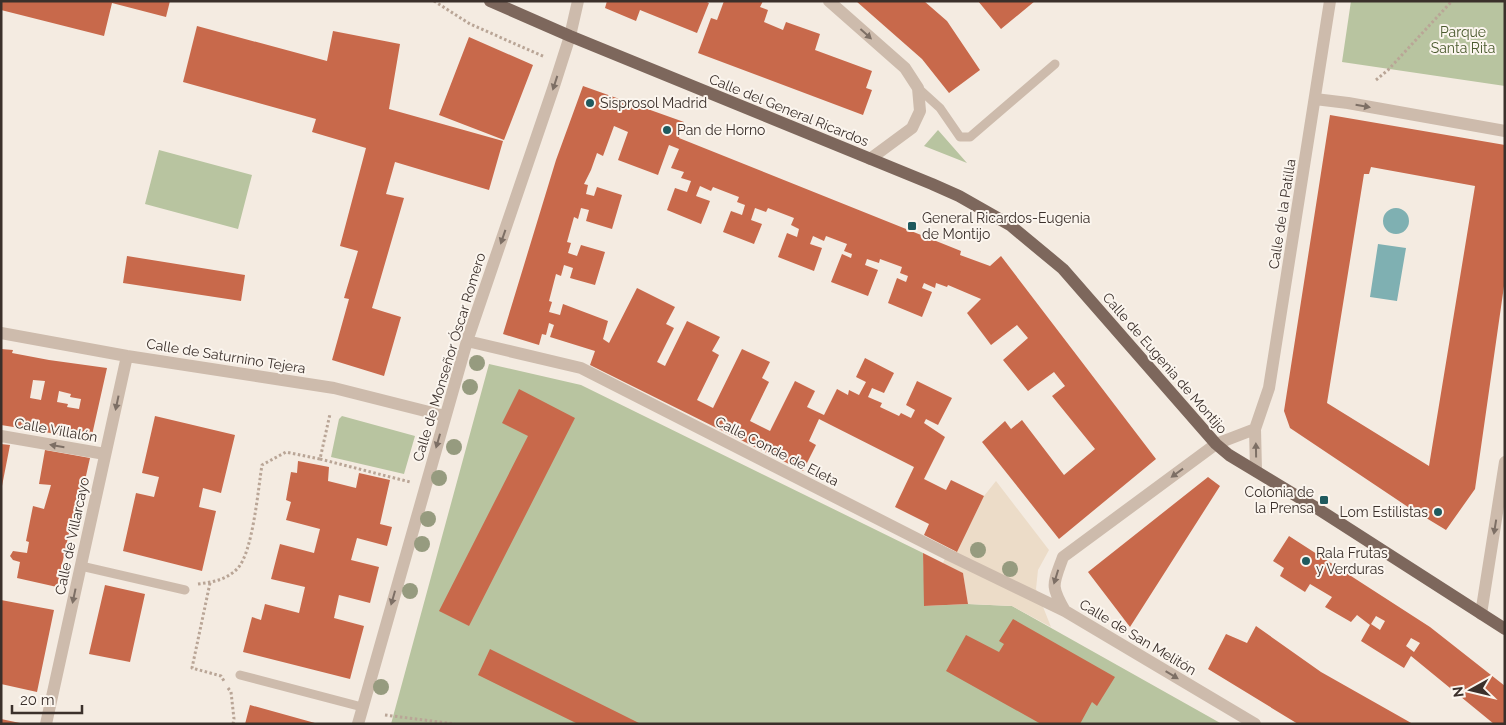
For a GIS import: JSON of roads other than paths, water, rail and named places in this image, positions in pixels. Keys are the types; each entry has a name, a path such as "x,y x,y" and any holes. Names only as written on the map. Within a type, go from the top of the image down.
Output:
{"main road":[{"name":"Calle del General Ricardos","path":"490,1 570,36 959,196 1010,225 1063,269"},
{"name":"Calle de Eugenia de Montijo","path":"1063,269 1216,444 1505,629"}],"street":[{"name":"Calle de Monseñor Óscar Romero","path":"358,724 467,341 561,64 578,1"},
{"path":"829,1 904,68 918,88 920,111 912,128 870,159"},
{"name":"Calle de la Patilla","path":"1256,471 1255,429 1269,388 1330,1"},
{"path":"1315,99 1348,103 1505,131"},
{"name":"Calle de Saturnino Tejera","path":"1,333 127,356 334,388 445,416"},
{"name":"Calle Conde de Eleta","path":"467,341 581,368 929,545 1065,611"},
{"name":"Calle de Villarcayo","path":"46,724 127,356"},
{"path":"1216,444 1255,429"},
{"name":"Calle Villalón","path":"1,436 106,454"},
{"name":"Calle de San Melitón","path":"1216,444 1063,557 1053,584 1056,596 1065,611 1255,724"},
{"path":"1481,614 1505,462"}],"lane":[{"path":"918,88 940,108 960,137 970,137 1055,64"},
{"path":"81,566 188,588"},
{"path":"240,675 362,707"}],"water":[{"path":"1396,208 1405,212 1409,221 1405,230 1396,234 1387,230 1383,221 1387,212"},
{"path":"1378,244 1406,248 1397,301 1370,297"}],"place":[{"name":"Sisprosol Madrid","path":"590,103"},
{"name":"Pan de Horno","path":"667,130"},
{"name":"General Ricardos-Eugenia de Montijo","path":"912,226"},
{"name":"Colonia de la Prensa","path":"1324,500"},
{"name":"Lom Estilistas","path":"1438,512"},
{"name":"Rala Frutas y Verduras","path":"1306,561"}],"park label":[{"name":"Parque Santa Rita","path":"1463,40"}]}
